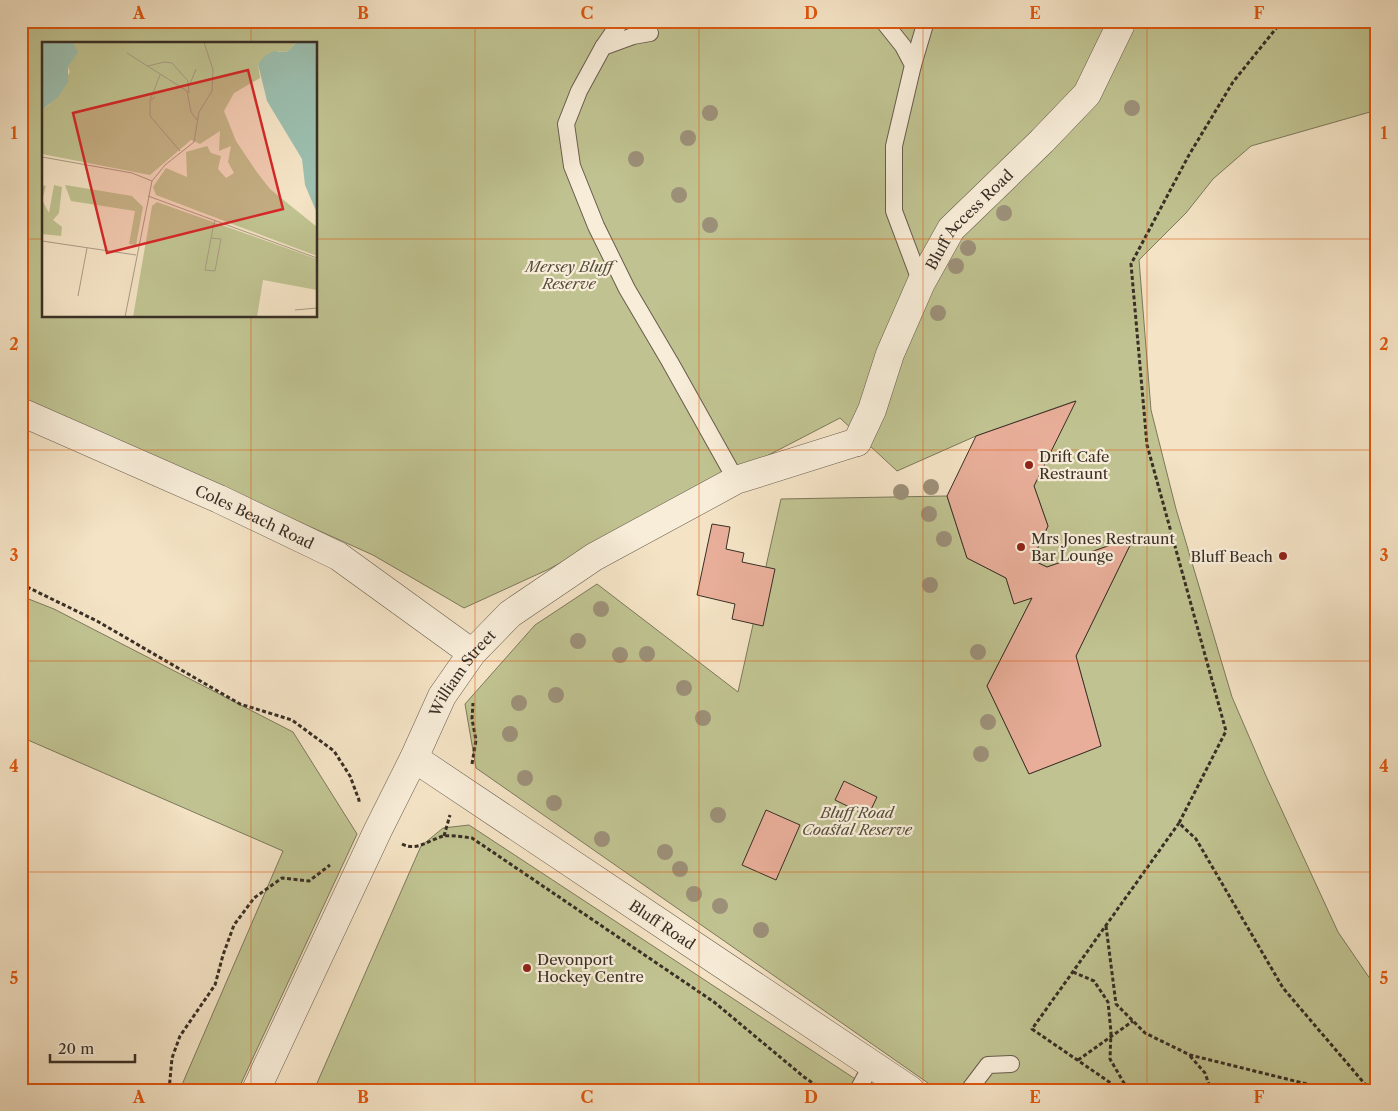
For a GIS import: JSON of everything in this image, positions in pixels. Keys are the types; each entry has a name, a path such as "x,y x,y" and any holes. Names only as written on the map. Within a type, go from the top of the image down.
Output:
{"street":[{"name":"Bluff Access Road","path":"857,442 872,410 890,354 921,283 951,229 1042,141 1086,94 1121,21"},
{"name":"Coles Beach Road","path":"21,412 219,499 338,556 472,653"},
{"name":"William Street","path":"256,1090 442,696 472,653 510,614 594,557 736,480 857,442"},
{"name":"Bluff Road","path":"414,758 910,1090"}],"lane":[{"path":"621,21 603,47 579,91 566,124 572,166 596,226 626,289 670,362 736,480"},
{"path":"883,21 903,46 914,65"},
{"path":"921,283 894,212 894,146 926,21"},
{"path":"603,47 633,36 650,33"},
{"path":"858,1090 872,1064"},
{"path":"969,1090 988,1065 1011,1064"}],"path":[{"path":"1121,1090 1032,1029 1179,823 1226,731 1147,445 1132,264 1189,155 1233,82 1282,21"},
{"path":"21,584 97,621 240,704 292,720 334,751 350,776 360,800 357,817 408,847 419,846 444,836 472,838 714,1002 804,1077 823,1090"},
{"path":"444,836 459,788 472,763 476,740 472,719 473,702"},
{"path":"1179,823 1196,839 1283,988 1370,1090"},
{"path":"169,1090 172,1058 180,1036 215,985 234,925 254,898 282,878 310,881 332,862"},
{"path":"1106,926 1116,1004 1146,1033 1190,1055 1331,1090"},
{"path":"1073,972 1094,981 1108,1002 1111,1037 1110,1059 1128,1090"},
{"path":"1078,1060 1134,1021"},
{"path":"1190,1055 1205,1073 1211,1090"}],"green space":[{"path":"21,21 1377,21 1377,110 1251,146 1213,179 1186,213 1139,260 1151,410 1176,509 1232,697 1338,932 1377,989 1377,1090 938,1090 476,768 465,704 535,625 597,584 738,692 781,499 947,496 967,558 1006,578 1014,603 1032,598 987,686 1029,774 1101,746 1076,656 1134,537 1047,567 1032,560 1048,526 1034,486 1075,401 976,436 897,471 840,418 547,570 464,608 373,555 21,397"},
{"path":"21,596 54,609 293,732 357,834 238,1090 186,1090 181,1087 283,851 21,737"},
{"name":"Devonport Hockey Centre","path":"469,825 872,1090 314,1090 421,846 443,828"}],"building":[{"path":"1076,401 1034,486 1048,526 1032,560 1047,567 1134,537 1076,656 1101,746 1029,774 987,686 1032,598 1014,604 1006,578 967,558 947,496 976,436"},
{"path":"712,524 730,527 726,549 744,553 742,562 775,569 763,626 732,619 735,604 697,595"},
{"path":"844,781 877,797 868,816 835,800"},
{"path":"766,810 800,825 776,880 742,865"}],"place":[{"name":"Drift Cafe Restraunt","path":"1029,465"},
{"name":"Mrs Jones Restraunt Bar Lounge","path":"1021,547"},
{"name":"Bluff Beach","path":"1283,556"},
{"name":"Devonport Hockey Centre","path":"527,968"}],"park label":[{"name":"Mersey Bluff Reserve","path":"569,274"},
{"name":"Bluff Road Coastal Reserve","path":"857,820"}]}
